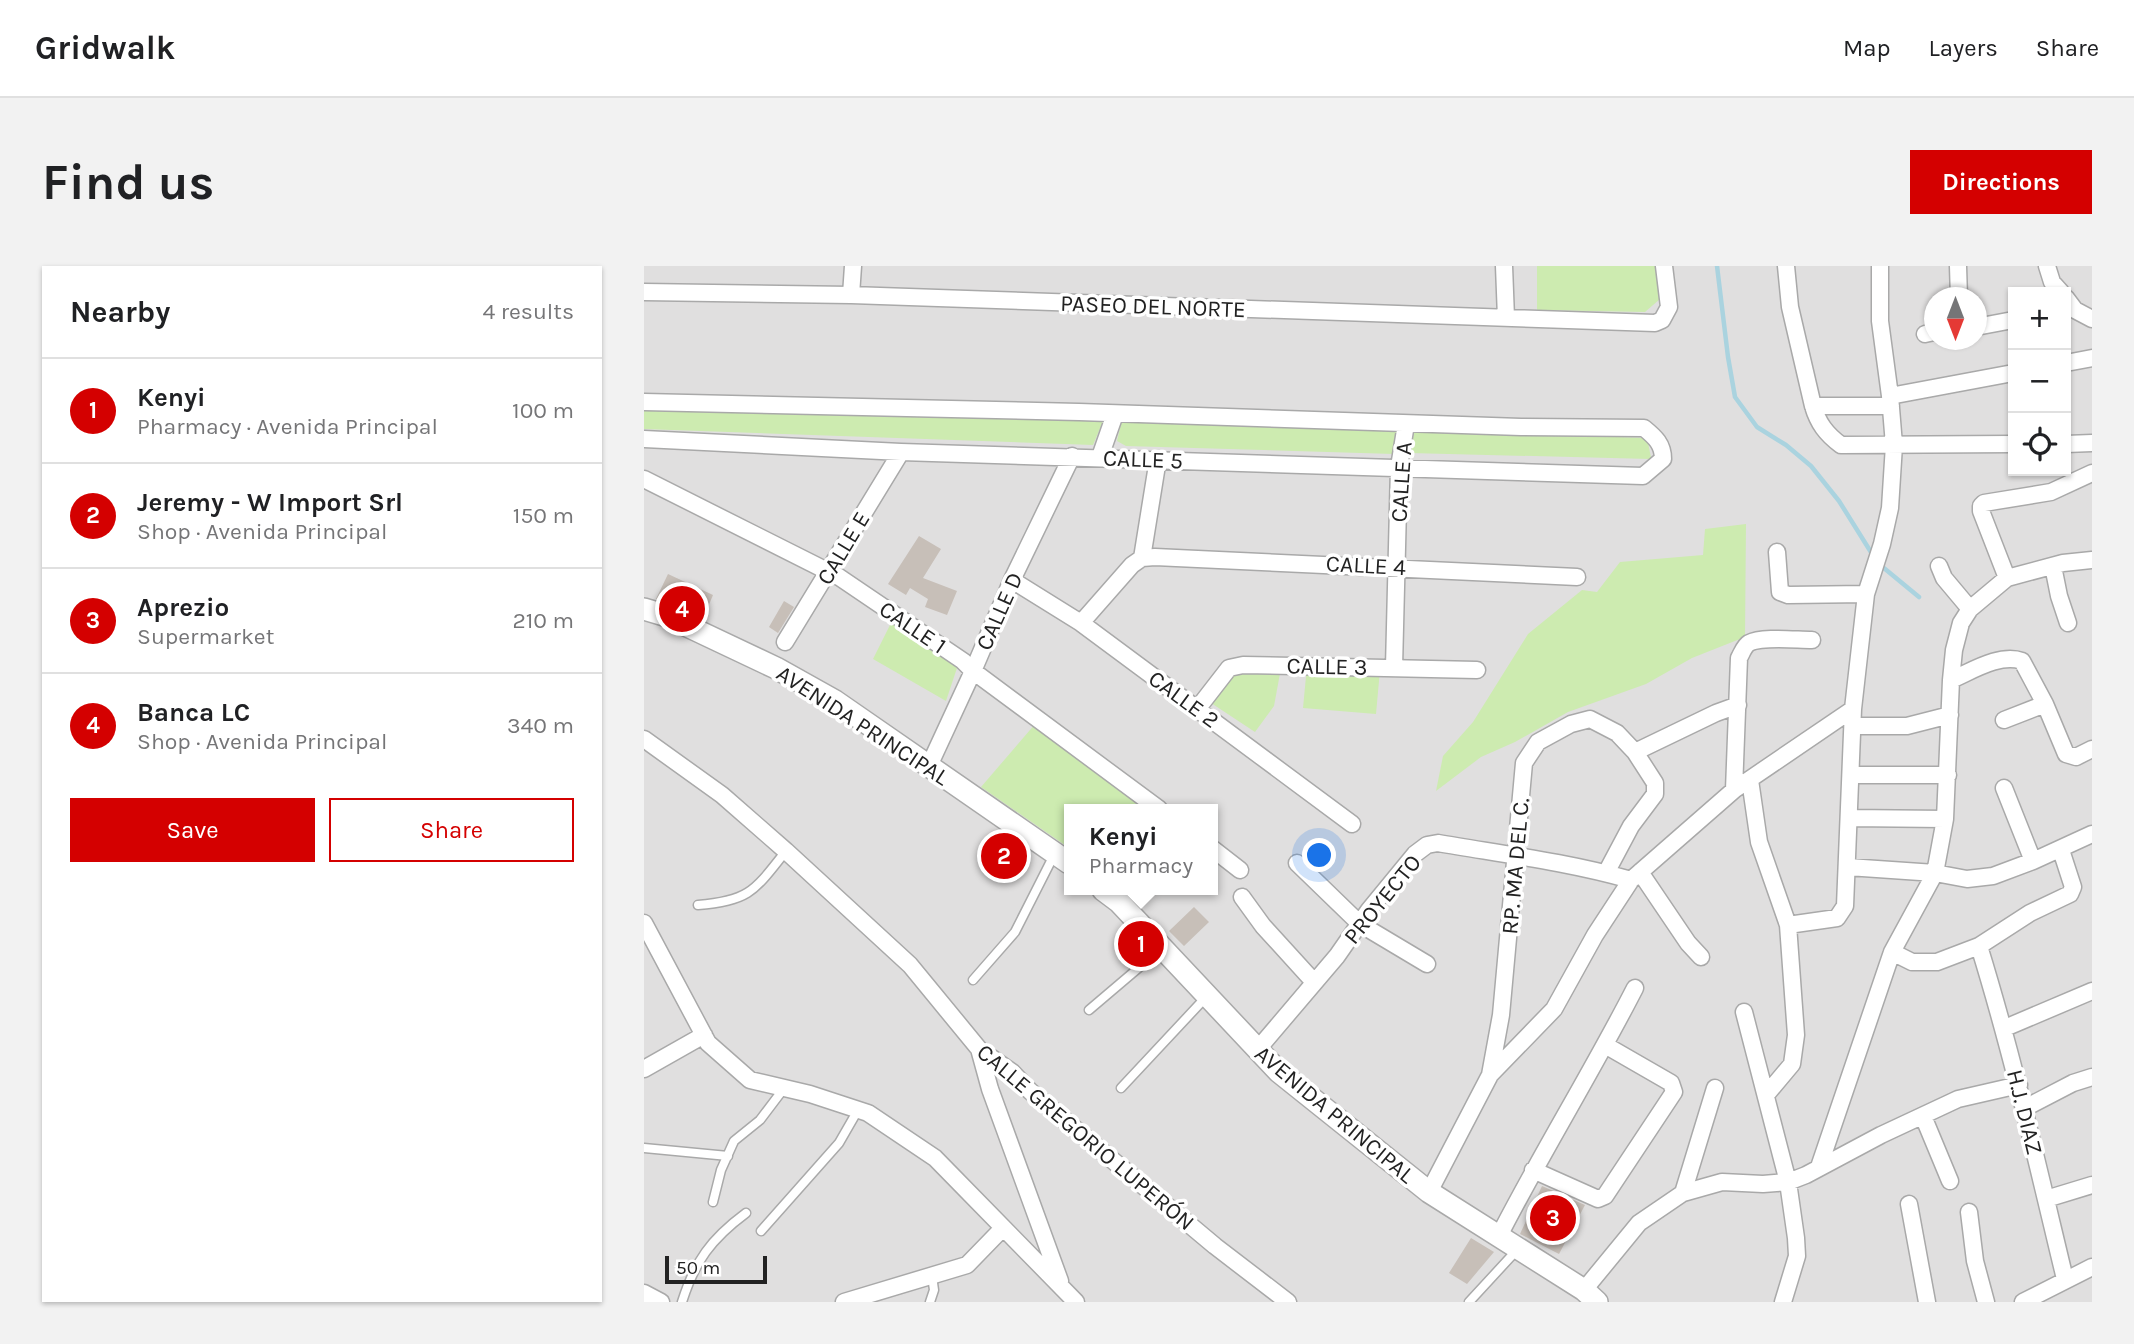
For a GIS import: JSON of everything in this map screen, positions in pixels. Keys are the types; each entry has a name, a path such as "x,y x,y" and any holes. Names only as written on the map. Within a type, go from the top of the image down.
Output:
{"street":[{"path":"852,295 853,266"},
{"path":"1504,266 1506,318"},
{"name":"PASEO DEL NORTE","path":"644,292 852,295 1655,323 1662,320 1669,307 1664,266"},
{"path":"1786,266 1790,307 1813,406 1817,421 1831,438 1841,445 2008,444"},
{"path":"1788,925 1837,918 1844,906 1848,867 1853,709 1866,594 1890,508 1894,445 1880,321 1880,266"},
{"path":"1958,266 1959,287"},
{"path":"2047,266 2056,287"},
{"path":"2071,307 2092,319"},
{"path":"1987,325 2008,321"},
{"path":"2071,362 2092,358"},
{"path":"1813,406 1890,401 2008,374"},
{"path":"644,402 1406,424"},
{"path":"1100,457 1115,414"},
{"name":"CALLE A","path":"1394,667 1399,467 1406,424"},
{"name":"CALLE 5","path":"644,439 901,452 1643,476 1663,459 1663,450 1658,440 1644,428 1406,424"},
{"path":"2071,444 2092,443"},
{"name":"CALLE E","path":"785,642 901,452"},
{"name":"CALLE D","path":"929,766 1012,580 1072,456"},
{"path":"1081,623 1132,565 1148,557 1158,459"},
{"path":"2007,578 1980,511 1981,506 1984,503 2051,492 2092,474"},
{"name":"CALLE 1","path":"644,479 829,572 963,661 1152,804"},
{"path":"1777,552 1780,592 1788,595 1866,594"},
{"name":"CALLE 4","path":"1148,557 1577,577"},
{"path":"1819,1167 1892,952 1935,873 1945,819 1951,680 1954,649 1961,623 1970,609 2007,578 2053,566 2092,560"},
{"path":"1939,566 1944,578 1970,609"},
{"path":"2053,566 2068,623"},
{"name":"CALLE 2","path":"1012,580 1081,623 1352,824"},
{"name":"AVENIDA PRINCIPAL","path":"644,609 664,615 776,668 835,701 1062,858"},
{"path":"1734,790 1739,658 1749,643 1760,640 1812,640"},
{"path":"1951,680 1994,662 2013,657 2022,661 2045,704 2066,754 2076,757 2092,750"},
{"name":"CALLE 3","path":"1198,708 1229,668 1243,665 1477,670"},
{"path":"2004,720 2045,704"},
{"path":"1606,873 1631,826 1655,794 1656,783 1635,752 1738,705"},
{"path":"1429,1192 1490,1075 1554,1009 1595,935 1636,876 1734,790 1853,709"},
{"path":"1853,726 1906,726 1950,715"},
{"name":"RP. MA DEL C.","path":"1490,1075 1495,1050 1524,763 1538,742 1571,724 1590,719 1617,733 1635,752"},
{"name":"CALLE GREGORIO LUPERÓN","path":"644,739 722,795 910,965 979,1049 1012,1072 1030,1091 1215,1246 1288,1302"},
{"path":"1851,775 1948,775"},
{"path":"1750,780 1759,842 1788,925 1796,1035 1794,1055 1788,1072 1766,1095"},
{"path":"2004,788 2033,861"},
{"path":"1849,818 1945,819"},
{"path":"1848,867 1980,879 2061,850 2092,834"},
{"name":"PROYECTO","path":"1258,1049 1398,874 1415,854 1427,845 1438,843 1636,876"},
{"path":"1892,952 1912,962 1937,962 1979,946 2030,913 2070,894 2073,887 2061,850"},
{"path":"1218,853 1240,870"},
{"path":"1297,863 1360,924 1427,964"},
{"path":"1636,876 1701,957"},
{"name":"AVENIDA PRINCIPAL","path":"1110,895 1279,1072 1429,1192 1591,1296"},
{"path":"1242,897 1263,926 1314,982"},
{"path":"644,923 708,1043 750,1080 785,1087 868,1113 934,1158 1076,1302"},
{"name":"H.J. DIAZ","path":"1979,946 2020,1085 2065,1279"},
{"path":"1499,1236 1635,988"},
{"path":"2005,1028 2092,991"},
{"path":"1744,1012 1788,1182 1797,1256 1783,1302"},
{"path":"644,1069 704,1035"},
{"path":"1533,1170 1598,1199 1605,1196 1674,1092 1671,1083 1605,1045"},
{"path":"979,1049 990,1089 1062,1287"},
{"path":"2025,1108 2073,1083 2092,1077"},
{"path":"1591,1296 1639,1223 1683,1193 1722,1182 1788,1182 1970,1095 2020,1085"},
{"path":"1683,1193 1715,1088"},
{"path":"1923,1116 1950,1181"},
{"path":"2046,1199 2092,1185"},
{"path":"1909,1204 1927,1302"},
{"path":"1969,1212 1975,1261 1986,1302"},
{"path":"844,1302 967,1265 1002,1229"},
{"path":"2023,1302 2092,1267"},
{"path":"644,1293 661,1302"}],"lane":[{"path":"698,905 732,901 744,896 760,883 786,851"},
{"path":"973,980 1015,932 1062,858"},
{"path":"1089,1010 1162,948"},
{"path":"1121,1088 1207,996"},
{"path":"712,1202 734,1141 760,1120 785,1087"},
{"path":"761,1231 839,1143 858,1110"},
{"path":"644,1148 728,1156"},
{"path":"682,1302 690,1276 705,1251 746,1213"},
{"path":"1469,1302 1518,1248"},
{"path":"930,1302 934,1290 932,1276"}],"shaded area":[{"path":"644,266 2092,266 2092,1302 644,1302"}],"green space":[{"path":"1537,266 1657,266 1660,299 1645,312 1537,310"},
{"path":"644,403 1104,419 1093,445 644,429"},
{"path":"1128,419 1398,423 1394,454 1126,446 1117,441 1121,424"},
{"path":"1415,430 1647,438 1653,467 1650,459 1409,453"},
{"path":"1746,524 1745,637 1692,658 1646,684 1568,712 1515,742 1481,757 1436,791 1443,756 1473,722 1528,634 1582,590 1597,592 1620,562 1703,555 1705,529"},
{"path":"892,621 958,665 946,701 873,659"},
{"path":"1307,666 1380,670 1376,714 1303,708"},
{"path":"1231,668 1281,668 1274,706 1255,732 1208,701"},
{"path":"1036,723 1144,803 1064,804 1064,845 981,787"}],"building":[{"path":"919,536 941,549 923,578 957,591 947,615 925,607 928,599 910,588 906,595 888,584"},
{"path":"668,574 713,595 703,619 656,599"},
{"path":"784,601 794,607 778,633 769,627"},
{"path":"1194,907 1209,922 1184,946 1169,931"},
{"path":"1542,1186 1585,1205 1559,1254 1520,1234"},
{"path":"1471,1238 1494,1252 1467,1284 1449,1273"}],"waterway":[{"path":"1717,266 1735,397 1757,427 1786,445 1811,466 1839,501 1874,557"},
{"path":"1879,564 1919,597"}],"place":[{"name":"Banca LC","path":"682,609"},
{"name":"Jeremy - W Import Srl","path":"1004,856"},
{"name":"Kenyi","path":"1141,944"},
{"name":"Aprezio","path":"1553,1218"}]}
